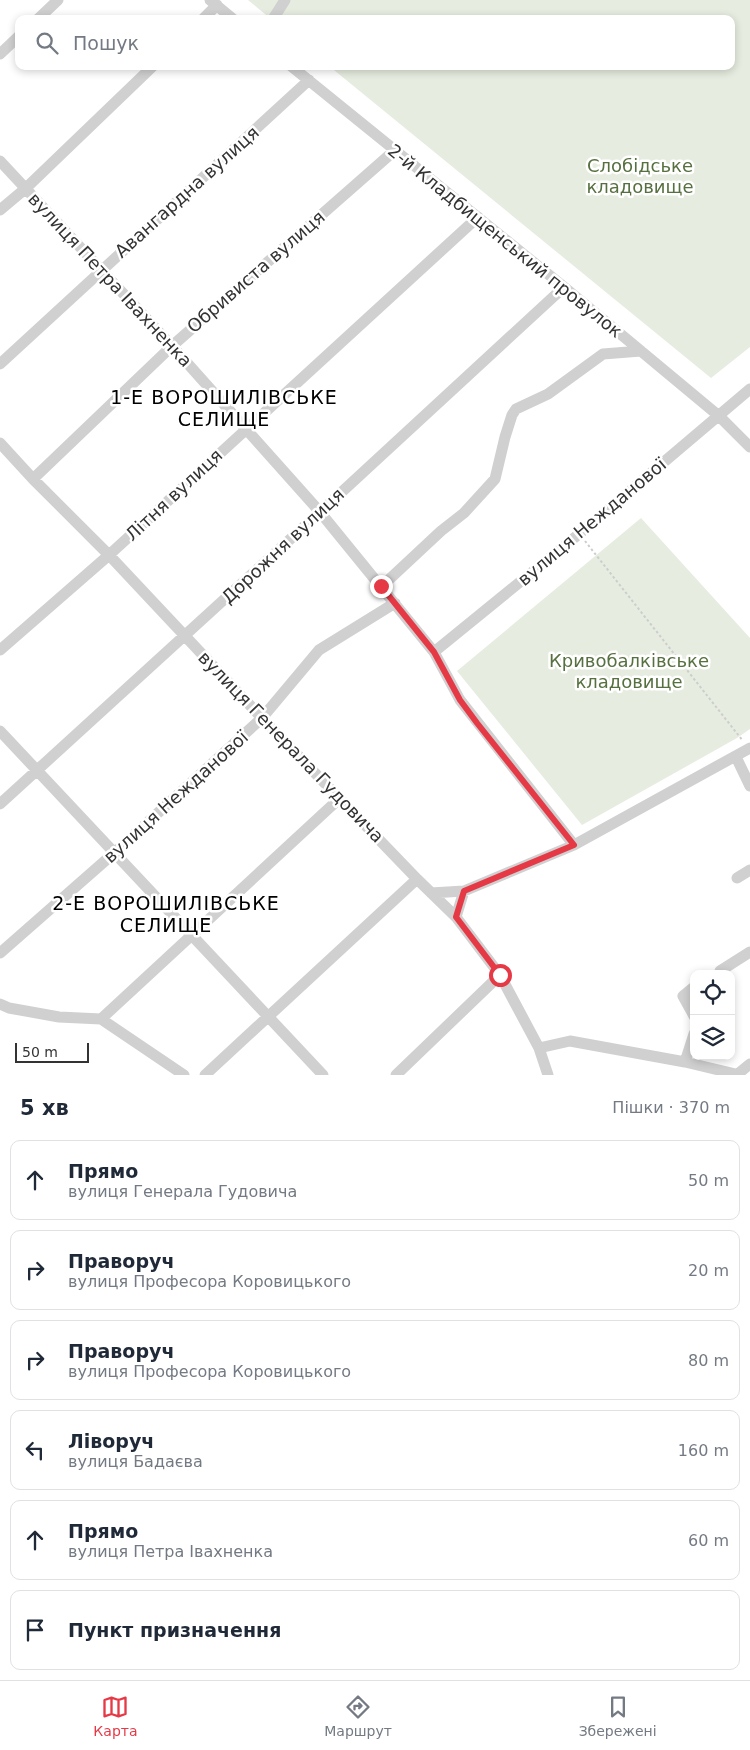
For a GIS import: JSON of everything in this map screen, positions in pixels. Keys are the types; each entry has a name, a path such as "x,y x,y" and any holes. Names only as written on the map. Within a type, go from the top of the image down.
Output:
{"street":[{"path":"42,15 58,0"},
{"path":"276,15 285,0"},
{"path":"206,15 213,3 228,15"},
{"path":"0,54 15,40"},
{"path":"0,210 149,70"},
{"name":"2-й Кладбищенський провулок","path":"296,70 619,332 719,416 750,446"},
{"name":"Авангардна вулиця","path":"0,364 309,80"},
{"name":"Обривиста вулиця","path":"33,479 172,346 394,151"},
{"name":"вулиця Петра Івахненка","path":"0,161 172,346 320,512 434,652 460,700 574,845"},
{"name":"Літня вулиця","path":"0,650 110,555 478,217"},
{"name":"Дорожня вулиця","path":"0,804 564,287"},
{"path":"617,353 619,332"},
{"path":"381,586 441,531 464,513 495,479 505,437 516,409 548,394 602,354 641,351"},
{"name":"вулиця Нежданової","path":"434,652 580,534 750,389"},
{"name":"вулиця Генерала Гудовича","path":"0,443 33,479 110,555 262,718 456,917 500,975 539,1048 548,1075"},
{"name":"вулиця Нежданової","path":"0,953 114,853 262,718 319,650 395,603"},
{"path":"0,730 322,1075"},
{"path":"431,893 464,891 574,845 750,748"},
{"path":"736,757 750,786"},
{"path":"101,1019 340,798"},
{"path":"737,878 750,870"},
{"path":"204,1075 417,879"},
{"path":"456,917 464,891"},
{"path":"722,970 750,952"},
{"path":"396,1075 500,975"},
{"path":"690,990 683,996 690,1009"},
{"path":"0,1004 9,1008 59,1017 101,1019 184,1075"},
{"path":"539,1048 570,1040 739,1074 750,1064"},
{"path":"685,1062 690,1046"}],"path":[{"path":"580,534 750,748"}],"green space":[{"name":"Слобідське кладовище","path":"248,0 750,0 750,347 711,378 334,70 735,70 735,15 266,15"},
{"name":"Кривобалківське кладовище","path":"641,518 750,638 750,729 582,825 457,671"}],"district":[{"name":"1-Е ВОРОШИЛІВСЬКЕ СЕЛИЩЕ","path":"224,408"},
{"name":"2-Е ВОРОШИЛІВСЬКЕ СЕЛИЩЕ","path":"166,914"}],"route":[{"path":"381,586 434,652 460,700 477,723 574,845 464,891 456,917 500,975"}]}
